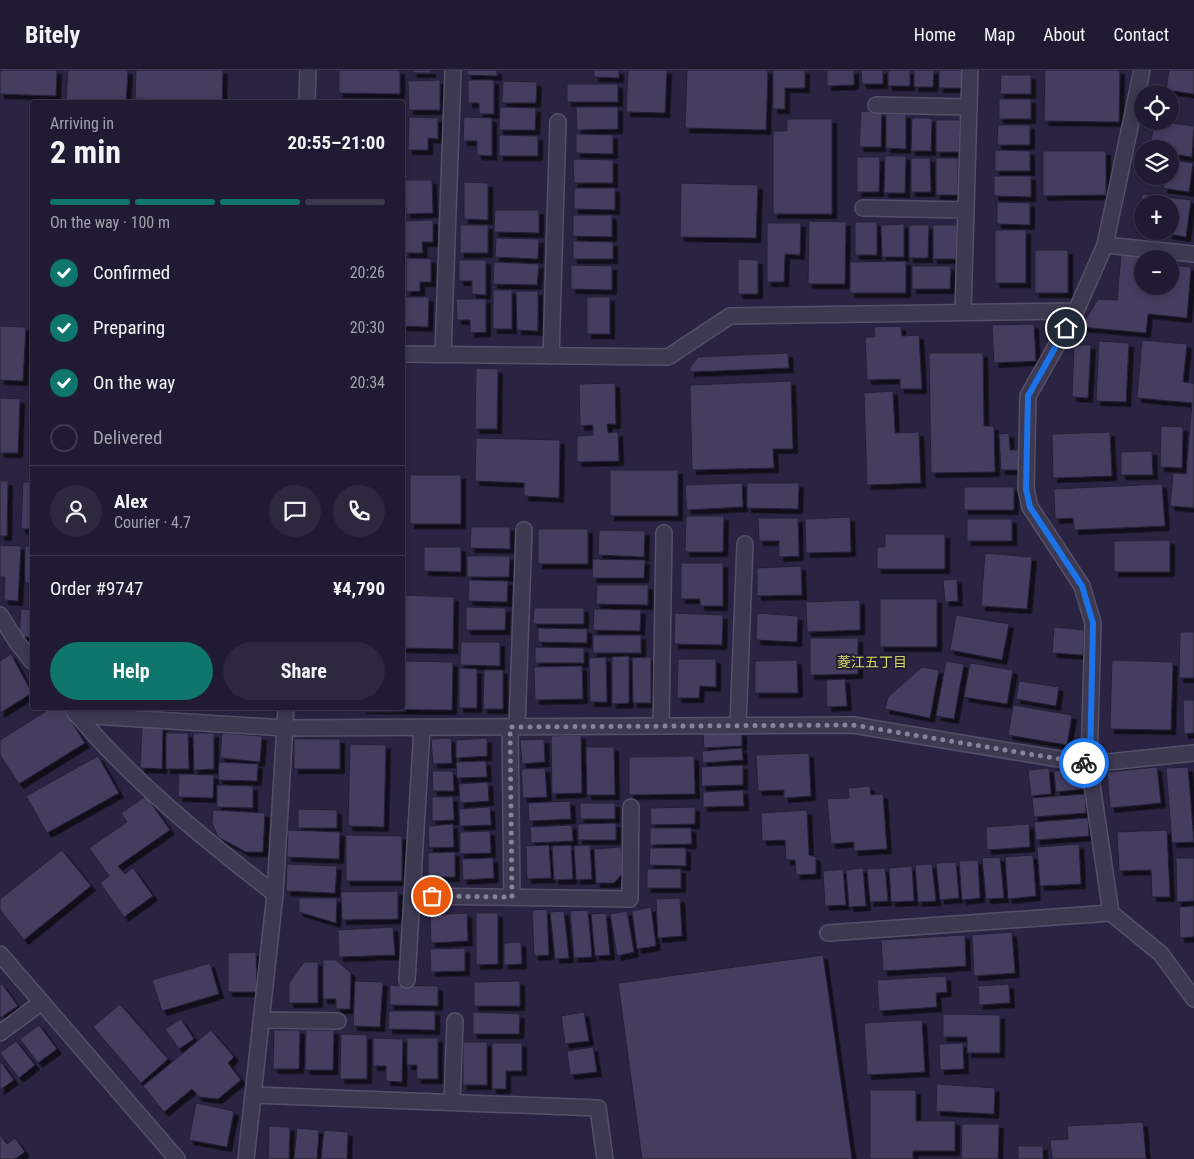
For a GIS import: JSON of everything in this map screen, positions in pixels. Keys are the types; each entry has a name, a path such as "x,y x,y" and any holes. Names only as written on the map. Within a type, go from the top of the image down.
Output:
{"street":[{"path":"307,100 308,70"},
{"path":"443,354 453,70"},
{"path":"963,312 970,70"},
{"path":"1142,70 1105,245 1076,311 1028,396 1026,489 1030,507 1082,586 1093,623 1090,764 1111,913 1161,954 1194,999"},
{"path":"876,105 969,107"},
{"path":"550,356 558,122"},
{"path":"863,208 966,210"},
{"path":"1105,245 1194,254"},
{"path":"405,354 668,356 730,316 1076,311"},
{"path":"512,897 513,727 524,530"},
{"path":"661,726 664,533"},
{"path":"738,725 745,544"},
{"path":"0,615 30,658"},
{"path":"246,1159 275,894 286,710"},
{"path":"74,711 285,728 853,725 1090,764 1194,753"},
{"path":"74,711 117,761 210,844 275,894"},
{"path":"407,980 422,728"},
{"path":"412,896 630,899 631,807"},
{"path":"828,933 1111,913"},
{"path":"0,954 177,1159"},
{"path":"0,1034 42,1002"},
{"path":"262,1020 338,1021"},
{"path":"452,1102 455,1021"},
{"path":"254,1095 598,1108 605,1159"}],"building":[{"path":"0,70 57,70 56,96 0,94"},
{"path":"68,70 128,70 126,100 66,100"},
{"path":"136,70 223,70 222,100 135,99"},
{"path":"339,70 400,70 400,94 339,93"},
{"path":"412,70 431,70 431,73 413,73"},
{"path":"467,70 497,70 497,76 467,75"},
{"path":"594,70 619,70 619,78 594,77"},
{"path":"628,70 667,70 665,113 626,112"},
{"path":"687,70 768,70 766,130 685,128"},
{"path":"773,70 805,70 805,88 785,88 785,109 773,109"},
{"path":"827,70 854,70 854,85 827,86"},
{"path":"861,70 883,70 883,84 862,84"},
{"path":"888,70 910,70 910,86 888,86"},
{"path":"914,70 934,70 933,87 914,87"},
{"path":"939,70 963,70 963,88 939,88"},
{"path":"1045,70 1120,70 1119,122 1044,121"},
{"path":"1169,70 1194,70 1194,94 1179,92 1179,85 1167,85"},
{"path":"1001,75 1031,75 1031,94 1000,94"},
{"path":"440,80 440,110 409,110 408,81"},
{"path":"468,80 494,80 494,114 479,114 479,103 468,103"},
{"path":"503,81 537,82 536,103 502,103"},
{"path":"567,84 618,84 618,102 567,102"},
{"path":"999,99 1031,99 1031,119 999,119"},
{"path":"500,107 536,108 535,130 499,130"},
{"path":"576,107 618,107 618,129 577,130"},
{"path":"861,111 882,112 881,147 859,147"},
{"path":"886,114 906,114 906,149 886,148"},
{"path":"409,117 438,118 438,139 428,138 428,150 408,150"},
{"path":"464,117 492,118 492,156 477,155 477,141 463,141"},
{"path":"912,118 932,118 931,151 911,151"},
{"path":"787,119 832,119 832,214 773,214 773,131 787,131"},
{"path":"936,120 960,120 959,152 936,152"},
{"path":"1179,124 1194,126 1192,157 1179,155 1179,140 1151,140 1153,130 1179,130"},
{"path":"998,125 1030,125 1030,145 997,145"},
{"path":"576,134 613,135 613,154 576,153"},
{"path":"499,135 538,136 538,156 499,156"},
{"path":"995,150 1030,151 1030,171 995,171"},
{"path":"1043,151 1106,151 1106,195 1043,196"},
{"path":"885,156 906,156 905,193 884,193"},
{"path":"857,157 880,157 879,192 857,192"},
{"path":"911,158 930,158 931,192 911,192"},
{"path":"936,158 958,158 958,195 936,195"},
{"path":"573,159 613,160 613,183 574,183"},
{"path":"1179,161 1193,163 1189,192 1163,188 1163,185 1179,185"},
{"path":"994,176 1031,176 1031,197 994,196"},
{"path":"405,180 432,180 433,213 406,214"},
{"path":"464,182 488,183 488,220 464,219"},
{"path":"681,183 758,185 756,238 680,237"},
{"path":"574,188 615,188 615,210 574,209"},
{"path":"1179,199 1191,200 1186,237 1179,236"},
{"path":"997,202 1030,203 1030,225 997,224"},
{"path":"495,210 539,210 539,233 494,232"},
{"path":"573,215 612,215 612,237 573,236"},
{"path":"433,220 433,242 422,242 423,253 405,253 405,221"},
{"path":"809,221 846,222 845,284 808,284"},
{"path":"855,222 877,222 877,255 855,255"},
{"path":"767,223 801,223 800,255 785,254 784,282 767,282"},
{"path":"904,224 904,257 882,257 881,225"},
{"path":"460,225 488,225 488,253 460,253"},
{"path":"909,225 929,225 928,258 909,258"},
{"path":"933,225 957,225 956,259 933,259"},
{"path":"995,230 1026,230 1026,283 995,283"},
{"path":"496,238 539,239 538,259 495,257"},
{"path":"573,241 613,242 613,259 573,259"},
{"path":"1035,250 1068,250 1068,293 1035,293"},
{"path":"1121,254 1134,255 1134,295 1179,295 1179,266 1191,267 1187,318 1148,314 1146,333 1081,327 1098,299 1117,300"},
{"path":"406,258 431,259 431,282 420,282 420,291 406,292"},
{"path":"738,259 758,260 758,294 738,294"},
{"path":"459,260 486,260 486,295 472,294 472,281 459,281"},
{"path":"906,261 906,293 850,293 850,262"},
{"path":"494,262 539,264 537,285 493,284"},
{"path":"571,265 612,266 612,290 571,289"},
{"path":"912,266 951,266 950,289 912,289"},
{"path":"493,290 512,290 512,329 493,329"},
{"path":"516,291 538,291 538,331 517,330"},
{"path":"405,297 429,297 428,327 405,326"},
{"path":"587,297 610,297 610,334 587,334"},
{"path":"456,299 486,299 486,332 470,333 470,320 457,320"},
{"path":"1034,324 1036,361 994,363 992,325"},
{"path":"0,326 26,327 23,381 0,380"},
{"path":"901,326 902,336 919,335 922,389 900,389 900,379 867,380 865,337 875,337 874,327"},
{"path":"1142,340 1187,344 1183,382 1194,383 1194,508 1170,506 1173,473 1186,474 1192,403 1137,398"},
{"path":"1099,341 1129,343 1126,402 1096,401"},
{"path":"1074,345 1091,345 1088,398 1072,397"},
{"path":"788,353 789,368 690,372 690,367 698,357"},
{"path":"929,353 983,353 984,426 994,426 995,472 931,473"},
{"path":"476,368 498,369 497,429 475,429"},
{"path":"791,381 793,449 773,449 774,468 692,470 690,385"},
{"path":"615,383 616,424 607,424 608,433 618,432 619,461 577,462 577,436 593,435 593,425 580,426 579,384"},
{"path":"893,391 895,433 919,432 921,483 867,485 864,393"},
{"path":"0,398 20,399 18,453 0,453"},
{"path":"1161,426 1183,427 1182,468 1160,467"},
{"path":"1110,432 1112,476 1053,478 1052,434"},
{"path":"1009,433 1010,450 1018,450 1019,470 1001,470 999,434"},
{"path":"476,438 560,440 559,498 524,496 524,483 475,481"},
{"path":"1152,451 1153,475 1121,475 1121,452"},
{"path":"610,470 678,470 678,516 610,516"},
{"path":"410,475 461,475 461,524 410,524"},
{"path":"0,481 8,481 7,536 0,536"},
{"path":"23,482 30,482 30,529 21,529"},
{"path":"742,483 743,507 687,510 685,485"},
{"path":"747,483 799,483 798,509 747,508"},
{"path":"1162,484 1165,526 1074,530 1073,518 1055,519 1054,489"},
{"path":"964,487 1014,487 1014,510 964,510"},
{"path":"686,516 724,516 723,552 685,552"},
{"path":"850,517 851,552 806,553 805,519"},
{"path":"758,518 798,518 799,556 779,557 779,541 759,541"},
{"path":"967,519 1012,519 1012,541 967,541"},
{"path":"471,527 510,527 510,549 470,548"},
{"path":"538,529 588,529 588,564 538,564"},
{"path":"599,530 645,531 644,557 598,555"},
{"path":"885,534 945,534 945,569 877,569 877,547 885,547"},
{"path":"1170,540 1170,572 1114,572 1114,541"},
{"path":"0,545 21,546 18,601 4,600 5,577 0,577"},
{"path":"25,546 30,546 30,583 25,583"},
{"path":"424,547 461,547 461,572 424,571"},
{"path":"985,553 1032,557 1027,609 981,606"},
{"path":"467,556 510,556 509,577 467,577"},
{"path":"593,559 645,560 644,578 592,578"},
{"path":"681,563 723,563 723,606 700,606 700,599 681,599"},
{"path":"801,566 802,595 757,596 757,568"},
{"path":"957,579 958,601 945,602 943,580"},
{"path":"469,580 508,581 507,602 468,601"},
{"path":"597,585 648,585 648,605 596,604"},
{"path":"405,595 454,597 453,649 405,648"},
{"path":"880,599 937,599 937,647 880,647"},
{"path":"860,600 860,630 807,632 806,602"},
{"path":"466,607 506,608 505,630 466,630"},
{"path":"534,608 584,608 584,624 533,624"},
{"path":"21,609 30,610 30,637 19,637"},
{"path":"594,609 641,610 640,631 593,630"},
{"path":"675,613 723,615 722,645 674,644"},
{"path":"757,613 798,616 797,642 756,640"},
{"path":"956,615 1009,624 1002,660 950,650"},
{"path":"1054,627 1084,630 1083,655 1052,653"},
{"path":"538,628 587,629 587,643 538,642"},
{"path":"1180,632 1194,632 1194,678 1179,678"},
{"path":"593,635 641,635 641,653 593,653"},
{"path":"810,638 858,638 858,674 810,675"},
{"path":"461,642 500,642 500,666 460,665"},
{"path":"535,647 584,648 584,663 535,663"},
{"path":"11,654 30,689 30,694 0,713 0,661"},
{"path":"629,656 629,703 612,704 612,657"},
{"path":"606,657 607,702 590,702 589,658"},
{"path":"651,657 651,703 633,703 632,658"},
{"path":"678,659 716,659 716,687 700,686 699,698 677,698"},
{"path":"797,660 798,693 755,693 755,661"},
{"path":"1112,660 1173,662 1171,730 1110,729"},
{"path":"405,661 453,662 452,710 405,709"},
{"path":"946,661 964,664 954,719 936,716"},
{"path":"970,663 1013,670 1007,704 964,697"},
{"path":"582,666 583,699 535,700 534,667"},
{"path":"922,667 939,670 930,718 885,709 888,697"},
{"path":"459,668 477,669 477,708 459,708"},
{"path":"484,670 503,670 503,709 483,709"},
{"path":"845,679 847,706 827,707 826,680"},
{"path":"1019,681 1059,687 1056,706 1016,699"},
{"path":"1183,700 1194,700 1194,733 1184,734"},
{"path":"1013,705 1072,715 1067,745 1008,735"},
{"path":"48,710 64,710 85,743 19,784 0,755 0,740"},
{"path":"142,726 163,727 162,769 140,768"},
{"path":"742,732 742,746 704,748 703,734"},
{"path":"166,733 188,733 189,769 166,769"},
{"path":"193,733 214,733 214,769 194,770"},
{"path":"222,733 262,736 260,762 220,758"},
{"path":"581,735 582,793 552,794 551,736"},
{"path":"451,738 452,763 433,764 431,739"},
{"path":"487,738 487,756 456,758 456,740"},
{"path":"294,739 340,739 340,769 294,769"},
{"path":"544,739 545,762 522,764 520,740"},
{"path":"350,744 386,745 384,827 348,826"},
{"path":"586,747 614,747 615,795 587,795"},
{"path":"742,748 743,760 703,763 702,751"},
{"path":"809,753 811,796 784,798 784,790 758,791 756,755"},
{"path":"98,756 119,793 47,833 26,796"},
{"path":"694,756 695,794 629,795 629,757"},
{"path":"486,761 487,777 457,778 456,762"},
{"path":"219,762 258,764 257,781 218,780"},
{"path":"743,765 743,785 702,786 701,767"},
{"path":"1157,767 1161,803 1110,808 1107,772"},
{"path":"1188,767 1194,842 1172,843 1166,768"},
{"path":"545,768 547,797 523,798 521,769"},
{"path":"1049,768 1051,794 1031,796 1028,770"},
{"path":"1083,768 1085,789 1056,792 1054,771"},
{"path":"432,771 453,771 454,791 433,791"},
{"path":"179,774 214,775 213,798 178,797"},
{"path":"488,782 489,801 460,803 459,784"},
{"path":"217,785 253,786 253,808 217,807"},
{"path":"870,786 871,795 883,794 887,849 854,851 854,842 831,844 827,799 849,798 848,788"},
{"path":"743,790 744,806 703,807 703,792"},
{"path":"1085,794 1086,813 1034,817 1032,798"},
{"path":"146,796 170,830 118,866 125,874 133,868 153,896 124,917 100,883 109,876 89,848 127,822 121,813"},
{"path":"432,797 453,797 454,820 432,821"},
{"path":"570,801 571,819 529,821 528,803"},
{"path":"580,803 615,803 615,819 580,819"},
{"path":"490,807 491,825 460,826 459,809"},
{"path":"695,807 695,824 651,825 650,808"},
{"path":"298,809 337,810 337,828 298,828"},
{"path":"213,810 265,813 263,852 246,852 218,837 212,823"},
{"path":"807,810 809,855 816,857 816,874 796,875 795,860 786,860 785,840 762,841 761,813"},
{"path":"1088,818 1089,836 1036,840 1034,822"},
{"path":"616,823 616,840 578,840 578,824"},
{"path":"453,824 454,847 429,848 428,826"},
{"path":"1029,824 1030,847 987,850 986,827"},
{"path":"572,825 573,841 531,843 530,827"},
{"path":"650,828 691,828 692,844 650,845"},
{"path":"288,830 340,832 339,859 287,857"},
{"path":"1167,830 1170,897 1152,897 1151,870 1119,871 1117,832"},
{"path":"490,831 491,853 460,854 460,832"},
{"path":"346,835 402,836 402,881 346,881"},
{"path":"1079,844 1081,884 1040,886 1037,847"},
{"path":"549,845 551,878 527,879 526,846"},
{"path":"571,845 573,879 554,880 552,846"},
{"path":"590,845 592,879 576,880 574,846"},
{"path":"621,847 623,873 614,883 596,883 594,849"},
{"path":"650,848 686,848 686,866 649,865"},
{"path":"62,850 91,886 24,940 0,910 0,899"},
{"path":"455,852 455,877 428,877 428,853"},
{"path":"1033,855 1036,896 1008,899 1005,857"},
{"path":"1000,857 1004,898 986,899 982,858"},
{"path":"493,858 494,878 463,880 462,859"},
{"path":"1176,858 1194,858 1194,901 1177,902"},
{"path":"978,860 980,898 962,900 959,861"},
{"path":"956,862 959,898 940,900 936,863"},
{"path":"287,864 337,866 335,893 286,891"},
{"path":"932,864 936,901 918,902 915,865"},
{"path":"912,866 914,901 891,902 889,868"},
{"path":"863,868 866,906 849,907 846,870"},
{"path":"885,868 888,901 870,902 867,869"},
{"path":"647,869 681,869 681,888 647,888"},
{"path":"843,869 846,905 825,906 823,871"},
{"path":"398,891 398,919 342,920 341,892"},
{"path":"299,898 337,898 336,923 299,912"},
{"path":"680,898 682,936 658,938 656,899"},
{"path":"1194,906 1194,937 1180,938 1179,907"},
{"path":"651,907 656,946 637,949 632,911"},
{"path":"547,909 549,955 534,956 532,910"},
{"path":"588,910 592,957 574,958 570,911"},
{"path":"564,911 569,958 555,959 550,912"},
{"path":"627,911 634,952 617,956 610,914"},
{"path":"467,913 468,941 431,943 430,915"},
{"path":"476,913 498,913 498,964 476,965"},
{"path":"606,913 610,955 595,956 591,914"},
{"path":"393,927 395,955 339,957 338,930"},
{"path":"1012,932 1015,973 974,976 972,935"},
{"path":"965,935 966,966 883,971 881,940"},
{"path":"521,942 522,964 504,965 504,943"},
{"path":"465,948 465,971 431,972 430,949"},
{"path":"256,952 257,992 228,992 228,953"},
{"path":"823,955 852,1159 642,1159 618,983"},
{"path":"323,960 336,960 351,973 350,1009 336,1009 336,999 323,999"},
{"path":"304,962 318,962 318,1003 289,1003 289,983"},
{"path":"210,963 219,994 162,1011 152,980"},
{"path":"946,976 947,992 936,993 937,1007 879,1011 877,980"},
{"path":"355,981 383,982 380,1027 353,1026"},
{"path":"520,981 520,1006 474,1006 474,982"},
{"path":"2,984 18,1006 0,1018 0,985"},
{"path":"1009,984 1010,1003 979,1005 978,986"},
{"path":"390,985 438,986 438,1006 390,1005"},
{"path":"120,1004 168,1059 141,1083 93,1027"},
{"path":"389,1011 435,1011 435,1030 388,1029"},
{"path":"473,1012 520,1014 519,1034 473,1034"},
{"path":"584,1012 589,1041 565,1044 561,1016"},
{"path":"943,1014 1000,1015 1000,1053 967,1053 967,1037 943,1037"},
{"path":"181,1019 194,1039 179,1049 165,1029"},
{"path":"922,1020 925,1072 867,1075 864,1023"},
{"path":"39,1025 57,1049 38,1063 20,1039"},
{"path":"211,1030 234,1057 228,1063 241,1080 218,1099 199,1097 192,1089 164,1112 143,1086"},
{"path":"274,1030 300,1030 299,1069 273,1069"},
{"path":"306,1030 334,1030 333,1070 305,1070"},
{"path":"341,1034 367,1035 367,1079 340,1079"},
{"path":"373,1038 403,1039 402,1082 386,1081 386,1066 373,1066"},
{"path":"407,1038 438,1038 438,1079 417,1079 417,1065 407,1065"},
{"path":"16,1041 35,1065 19,1078 0,1053"},
{"path":"463,1042 487,1042 487,1085 463,1085"},
{"path":"492,1043 522,1043 522,1071 506,1071 506,1089 492,1089"},
{"path":"963,1043 964,1069 940,1070 939,1044"},
{"path":"593,1047 597,1072 570,1075 567,1051"},
{"path":"0,1061 14,1080 0,1090"},
{"path":"937,1084 995,1088 994,1114 936,1111"},
{"path":"870,1090 916,1090 916,1121 955,1121 955,1151 913,1151 913,1159 870,1159"},
{"path":"196,1103 234,1111 227,1147 189,1140"},
{"path":"1143,1122 1146,1159 1052,1159 1050,1140 1068,1139 1067,1126"},
{"path":"962,1124 999,1124 998,1159 961,1159"},
{"path":"269,1126 290,1127 289,1159 268,1159"},
{"path":"297,1128 319,1130 317,1159 294,1159"},
{"path":"324,1130 348,1132 347,1159 321,1159"},
{"path":"0,1135 7,1144 15,1138 25,1152 15,1159 0,1159"},
{"path":"1018,1146 1043,1146 1043,1159 1018,1159"}],"way so far":[{"path":"432,896 512,897 510,727 853,725 1084,763"}],"district":[{"name":"菱江五丁目","path":"872,662"}],"route":[{"path":"1066,328 1028,396 1026,489 1030,507 1082,586 1093,623 1090,764 1084,763"}]}
